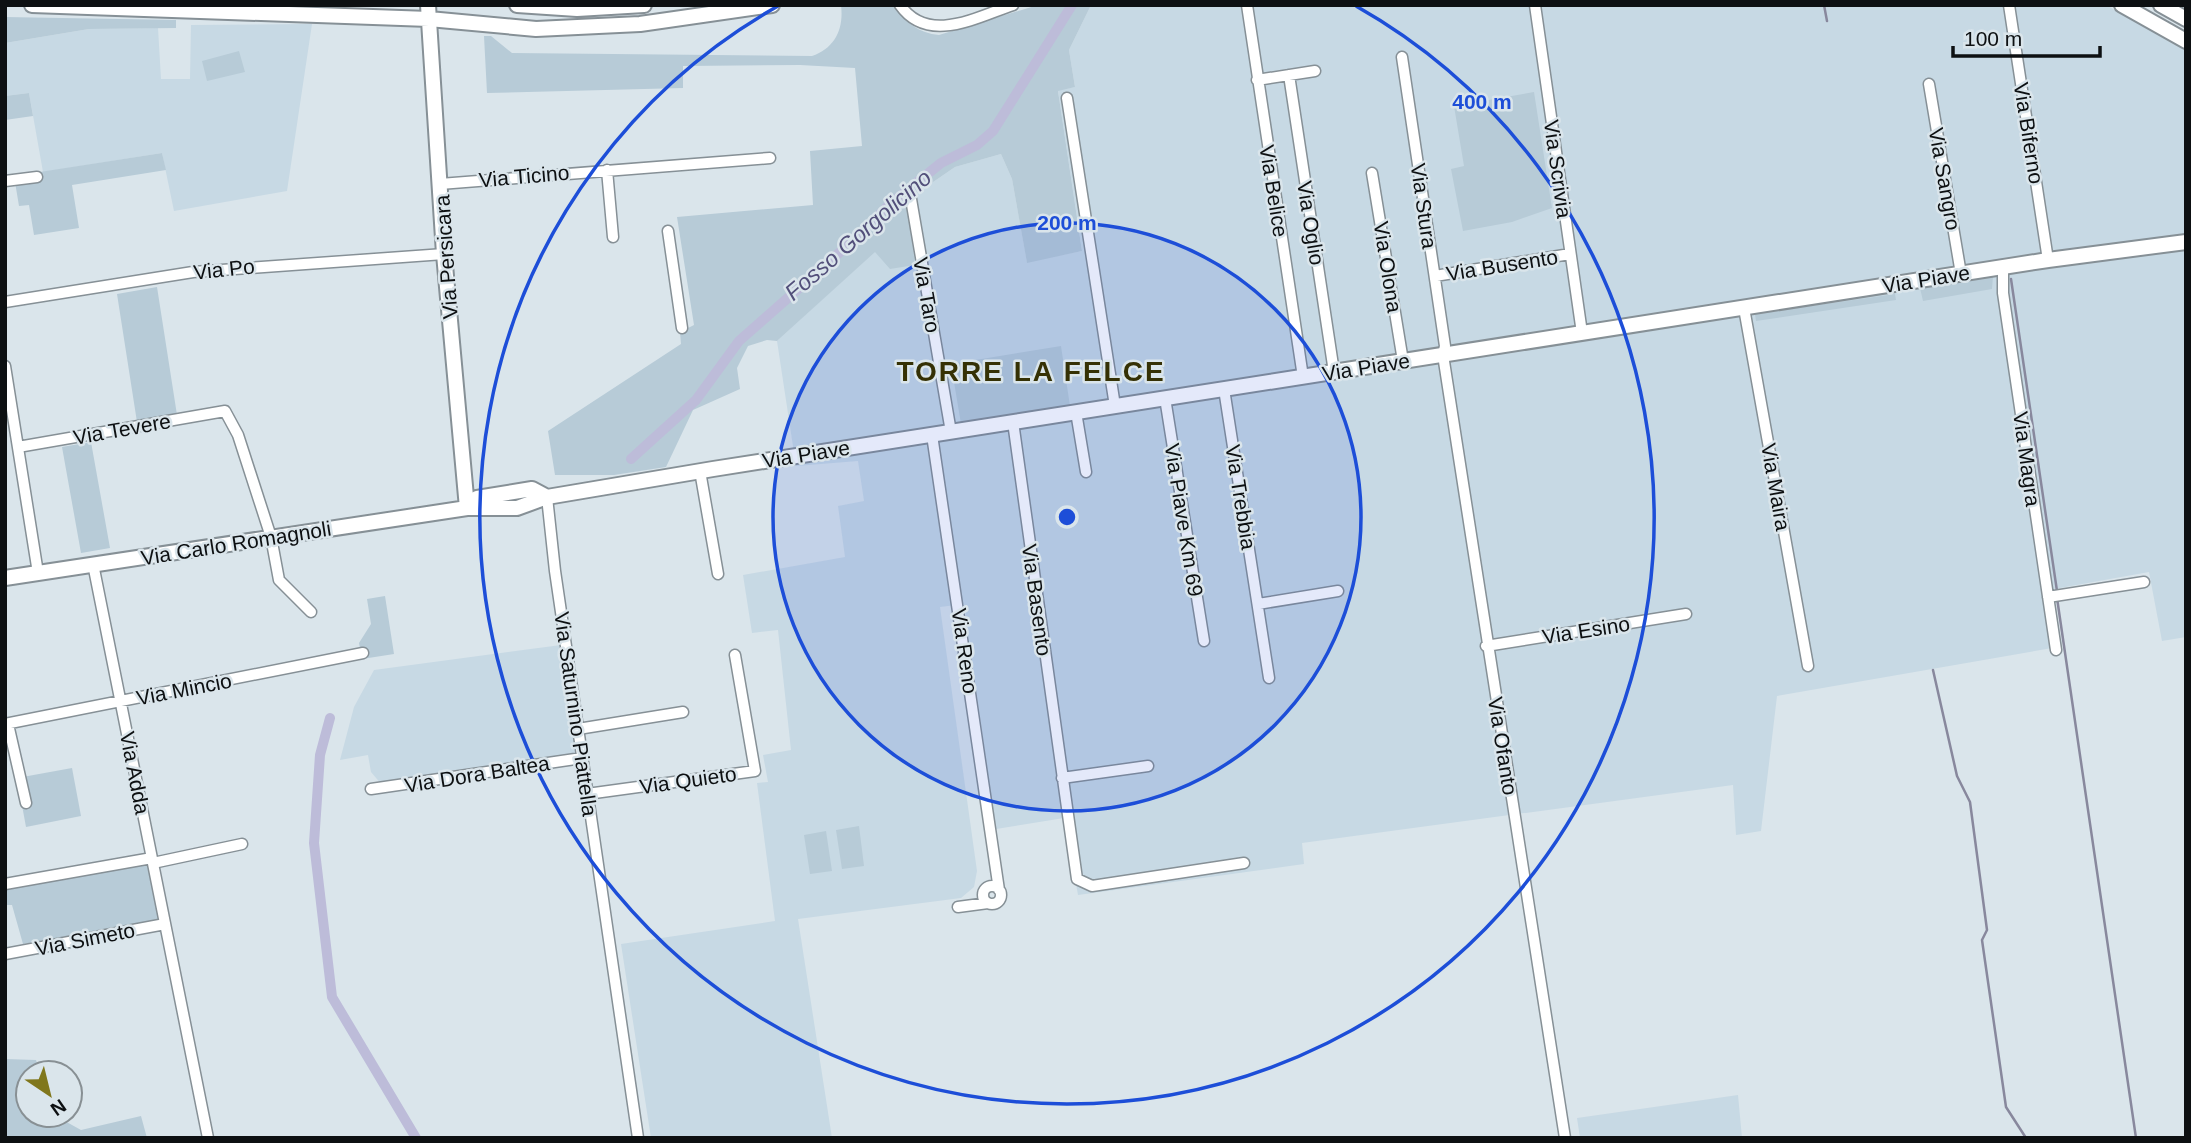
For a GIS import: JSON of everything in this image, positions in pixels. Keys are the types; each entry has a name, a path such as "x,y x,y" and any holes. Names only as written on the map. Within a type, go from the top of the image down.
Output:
{"main road":[{"path":"32,5 428,12 536,29 640,24 772,5"},
{"path":"517,5 577,9 644,5"},
{"path":"2122,5 2186,41"},
{"path":"2161,5 2186,19"},
{"name":"Via Persicara","path":"428,12 444,254 467,508"},
{"name":"Via Piave","path":"467,508 477,498 532,489 547,497 2003,267 2186,242"},
{"name":"Via Carlo Romagnoli","path":"5,578 467,508"}],"street":[{"path":"900,5 921,24 942,27 1013,5"},
{"name":"Via Belice","path":"1247,5 1303,377"},
{"name":"Via Scrivia","path":"1535,5 1582,333"},
{"name":"Via Biferno","path":"2009,5 2048,260"},
{"name":"Via Stura","path":"1402,57 1445,346 1443,355"},
{"path":"1257,80 1315,71"},
{"name":"Via Oglio","path":"1289,75 1334,372"},
{"name":"Via Sangro","path":"1929,84 1961,274"},
{"path":"1067,97 1115,406"},
{"name":"Via Ticino","path":"440,184 770,158"},
{"path":"607,170 613,237"},
{"name":"Via Olona","path":"1372,173 1403,361"},
{"path":"5,181 37,177"},
{"name":"Via Taro","path":"911,199 951,432"},
{"path":"668,231 682,328"},
{"name":"Via Po","path":"5,302 193,272 444,254"},
{"name":"Via Busento","path":"1435,276 1570,254"},
{"name":"Via Magra","path":"2003,267 2003,293 2056,650"},
{"name":"Via Maira","path":"1744,308 1808,666"},
{"name":"Via Ofanto","path":"1443,355 1564,1138"},
{"path":"5,366 38,573"},
{"name":"Via Trebbia","path":"1224,389 1269,678"},
{"name":"Via Piave Km 69","path":"1164,398 1204,641"},
{"name":"Via Tevere","path":"18,447 225,411 238,435 271,537"},
{"path":"1076,412 1086,472"},
{"name":"Via Basento","path":"1013,422 1077,879 1092,886 1244,863"},
{"name":"Via Reno","path":"932,435 999,890"},
{"path":"700,471 718,575"},
{"name":"Via Saturnino Piattella","path":"547,497 587,794 638,1138"},
{"path":"271,537 279,580 311,612"},
{"name":"Via Adda","path":"93,565 208,1138"},
{"path":"2048,597 2144,582"},
{"path":"1258,604 1338,591"},
{"name":"Via Esino","path":"1486,646 1686,614"},
{"name":"Via Mincio","path":"7,724 363,653"},
{"name":"Via Quieto","path":"587,794 755,771 735,654"},
{"path":"578,729 683,712"},
{"path":"7,724 26,803"},
{"name":"Via Dora Baltea","path":"371,789 582,758"},
{"path":"1062,778 1148,766"},
{"path":"5,884 242,844"},
{"name":"Via Reno","path":"970,905 985,890 994,868"},
{"path":"958,907 988,903 998,901 999,890 995,886 985,890 988,903"},
{"name":"Via Simeto","path":"5,954 165,924"}],"shaded area":[{"path":"841,5 896,5 913,26 939,35 1038,5 1091,5 1069,50 1075,87 1058,91 1082,251 1027,263 1012,179 1001,154 955,167 907,200 915,265 890,269 875,252 777,341 767,340 748,346 737,368 740,389 693,410 666,467 614,475 555,475 548,431 681,344 680,332 694,325 677,217 813,205 810,151 862,146 855,68 800,65 683,66 683,88 487,93 484,36 491,36 512,53 812,56 827,48 836,36 841,22"},
{"path":"1091,5 2106,5 2186,50 2186,637 2162,641 2149,572 2043,591 2052,648 1777,696 1761,831 1736,835 1733,785 1302,843 1304,864 1078,895 1064,818 996,829 964,604 940,607 977,871 974,887 961,898 798,919 832,1138 651,1138 621,944 775,921 757,783 768,782 763,755 791,750 778,630 752,633 743,575 845,557 838,506 864,501 858,461 796,466 777,341 875,251 907,200 955,167 1001,154 1012,179 1027,262 1082,251 1058,90 1075,87 1069,50"},
{"path":"5,17 176,20 176,28 89,29 5,43"},
{"path":"312,24 287,191 174,211 162,153 43,172 29,93 5,96 5,43 89,29 158,28 161,79 190,79 191,25"},
{"path":"239,51 245,72 207,81 202,61"},
{"path":"1534,92 1552,208 1512,222 1463,231 1451,169 1464,166 1454,106"},
{"path":"29,93 33,116 5,120 5,96"},
{"path":"162,153 166,170 72,185 79,228 34,235 29,205 19,206 14,176"},
{"path":"1993,276 1992,289 1923,301 1920,288"},
{"path":"157,287 177,415 137,422 117,294"},
{"path":"1895,294 1896,300 1756,321 1755,314"},
{"path":"1061,346 1070,406 961,424 951,364"},
{"path":"91,442 110,548 81,553 62,447"},
{"path":"385,596 394,654 362,659 359,643 371,624 367,599"},
{"path":"561,645 577,765 388,792 371,772 368,755 340,760 354,707 374,670"},
{"path":"72,768 81,816 26,827 17,778"},
{"path":"859,826 864,866 842,869 836,830"},
{"path":"826,831 832,871 810,874 804,835"},
{"path":"150,861 161,919 23,944 12,905 5,905 5,889"},
{"path":"5,1059 14,1059 14,1129 81,1130 141,1116 147,1138 5,1138"},
{"path":"1738,1095 1742,1138 1580,1138 1577,1118"}],"waterway":[{"name":"Fosso Gorgolicino","path":"631,459 696,400 739,341 856,238 889,205 941,163 977,145 993,131 1072,5"},
{"path":"1824,5 1827,21"},
{"path":"2011,279 2057,591"},
{"path":"2057,598 2136,1138"},
{"path":"1933,670 1957,776 1970,802 1987,930 1982,940 2006,1107 2026,1138"},
{"name":"Fosso Gorgolicino","path":"330,718 320,755 314,843 332,997 416,1138"}],"district":[{"name":"TORRE LA FELCE","path":"1031,371"}]}
